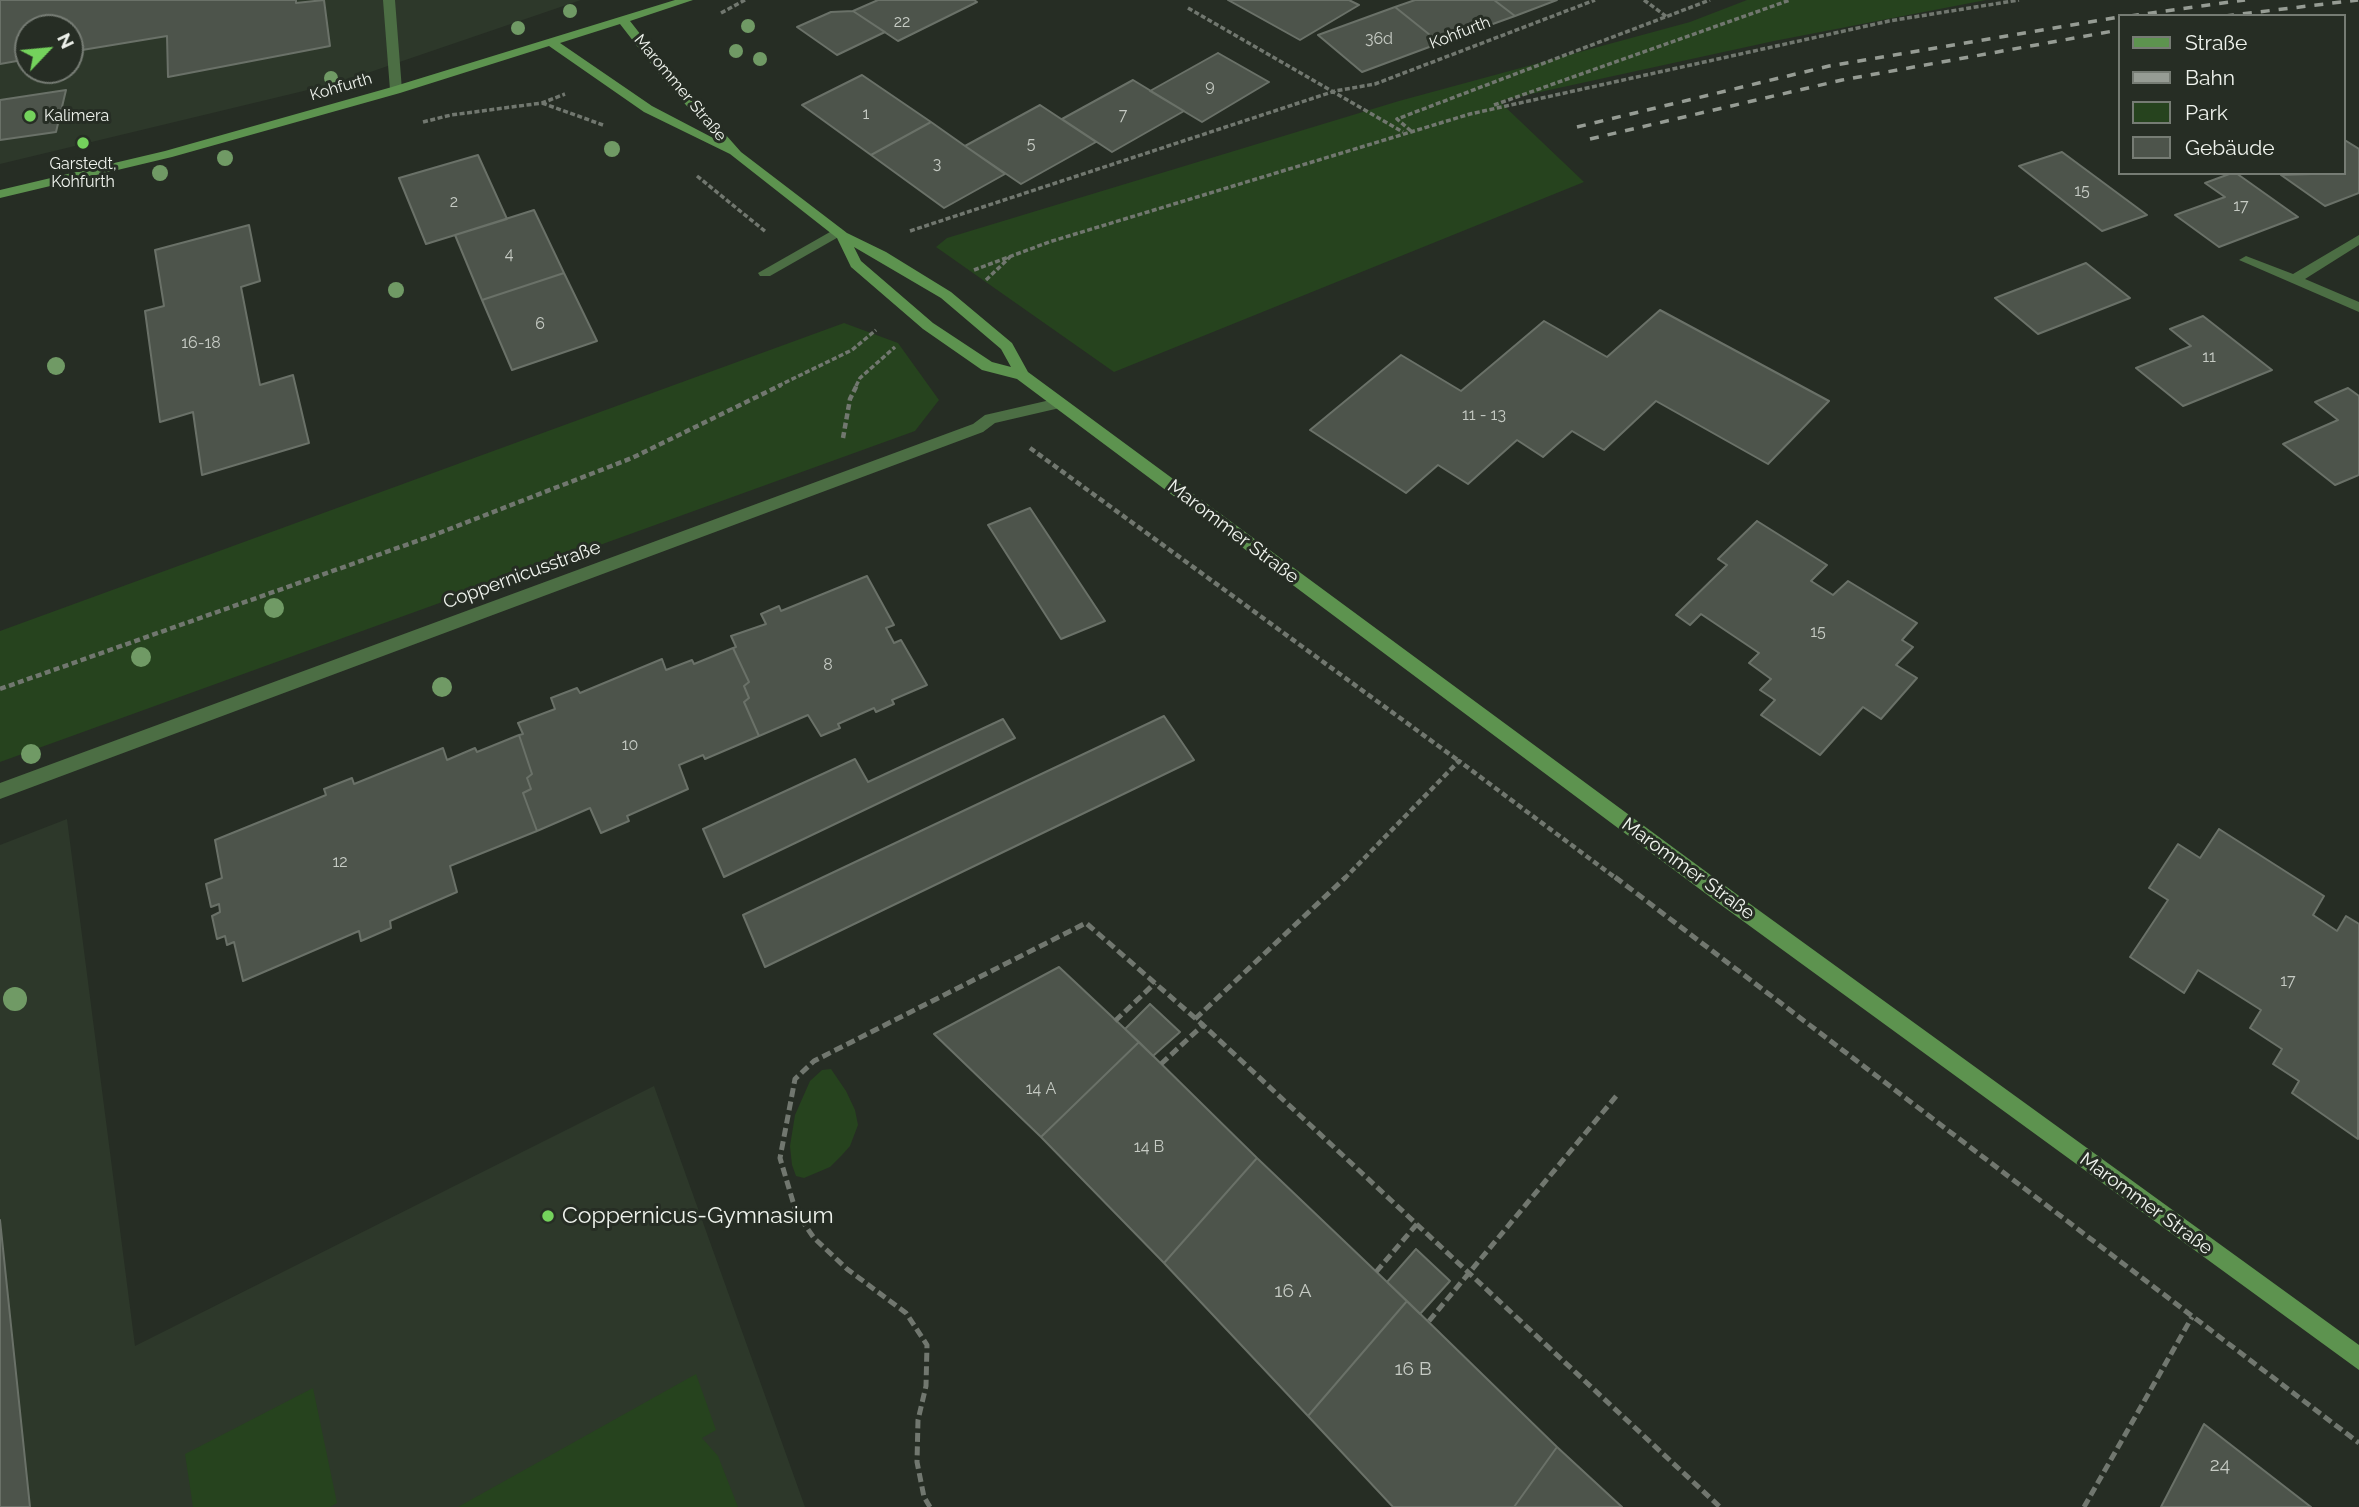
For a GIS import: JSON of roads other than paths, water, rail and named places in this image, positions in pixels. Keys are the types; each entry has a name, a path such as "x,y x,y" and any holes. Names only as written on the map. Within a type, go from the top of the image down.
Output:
{"street":[{"path":"389,0 396,90"},
{"name":"Kohfurth","path":"0,194 167,154 396,90 688,0"},
{"name":"Marommer Straße","path":"623,20 666,75 737,155"},
{"name":"Marommer Straße","path":"552,43 648,109 737,155 839,234 881,255 946,295 1007,346 1022,375"},
{"path":"765,273 839,234"},
{"name":"Marommer Straße","path":"839,234 856,264 928,326 987,366 1022,375 1728,899 2359,1359"},
{"path":"2295,279 2359,239"},
{"path":"2246,260 2359,307"},
{"name":"Coppernicusstraße","path":"0,791 978,428 990,419 1059,403"}],"railway":[{"path":"2144,14 2245,0"},
{"path":"2242,14 2358,0"},
{"path":"1577,127 1829,66 2118,17"},
{"path":"1590,139 1842,80 2118,30"}],"place":[{"name":"Kalimera","path":"30,116"},
{"name":"Garstedt, Kohfurth","path":"83,143"},
{"name":"Coppernicus-Gymnasium","path":"548,1216"}]}
